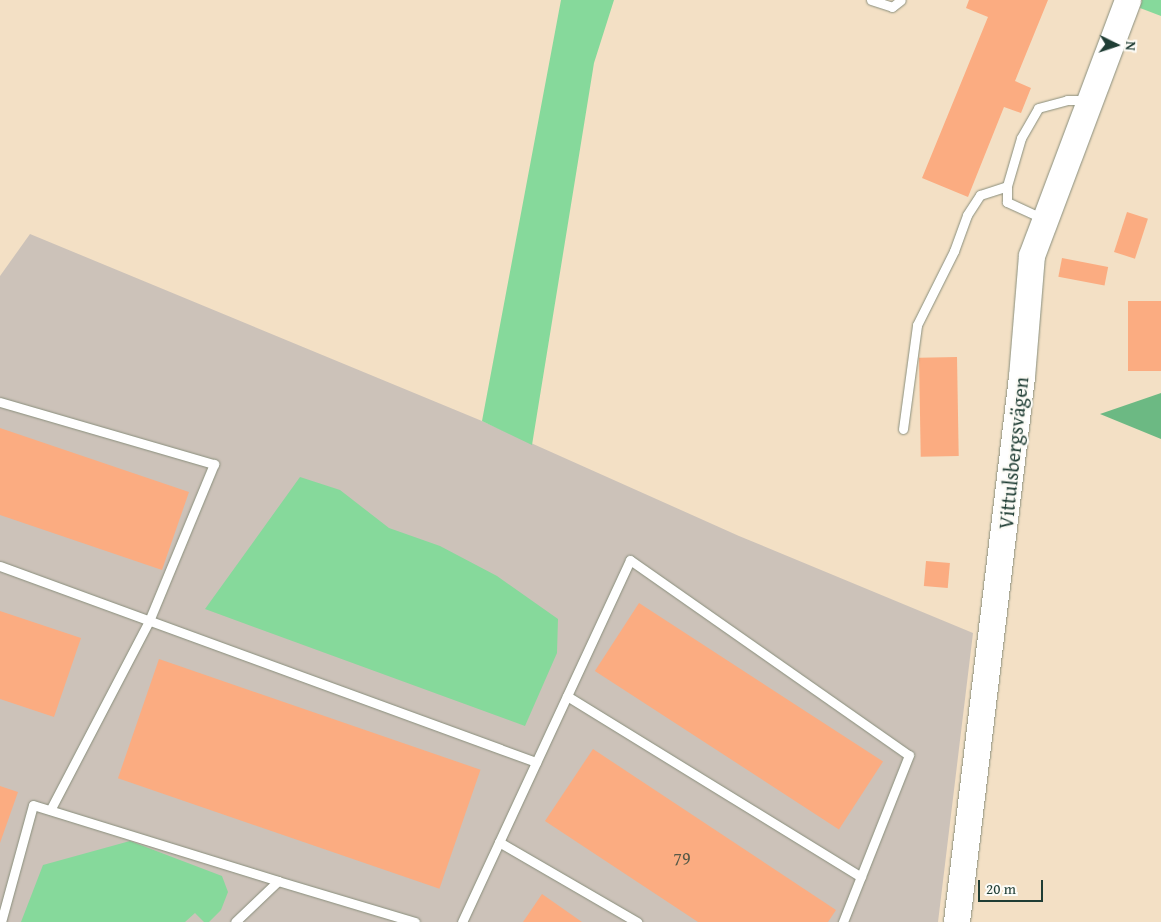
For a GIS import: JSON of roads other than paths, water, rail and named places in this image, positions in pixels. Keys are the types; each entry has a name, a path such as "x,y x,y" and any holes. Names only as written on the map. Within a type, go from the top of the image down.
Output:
{"street":[{"name":"Vittulsbergsvägen","path":"957,922 1022,377 1032,256 1128,0"}],"lane":[{"path":"871,0 892,7 900,0"},
{"path":"1046,220 1008,202 1007,186 1021,138 1038,108 1067,100 1090,100"},
{"path":"903,429 917,325 954,251 967,214 980,195 1007,186"},
{"path":"0,402 214,464 150,621 50,810"},
{"path":"462,922 630,560 909,756 843,922"},
{"path":"0,566 536,762"},
{"path":"567,696 861,877"},
{"path":"1,922 4,898 33,805 415,922"},
{"path":"499,842 637,922"},
{"path":"235,922 278,881"}]}
